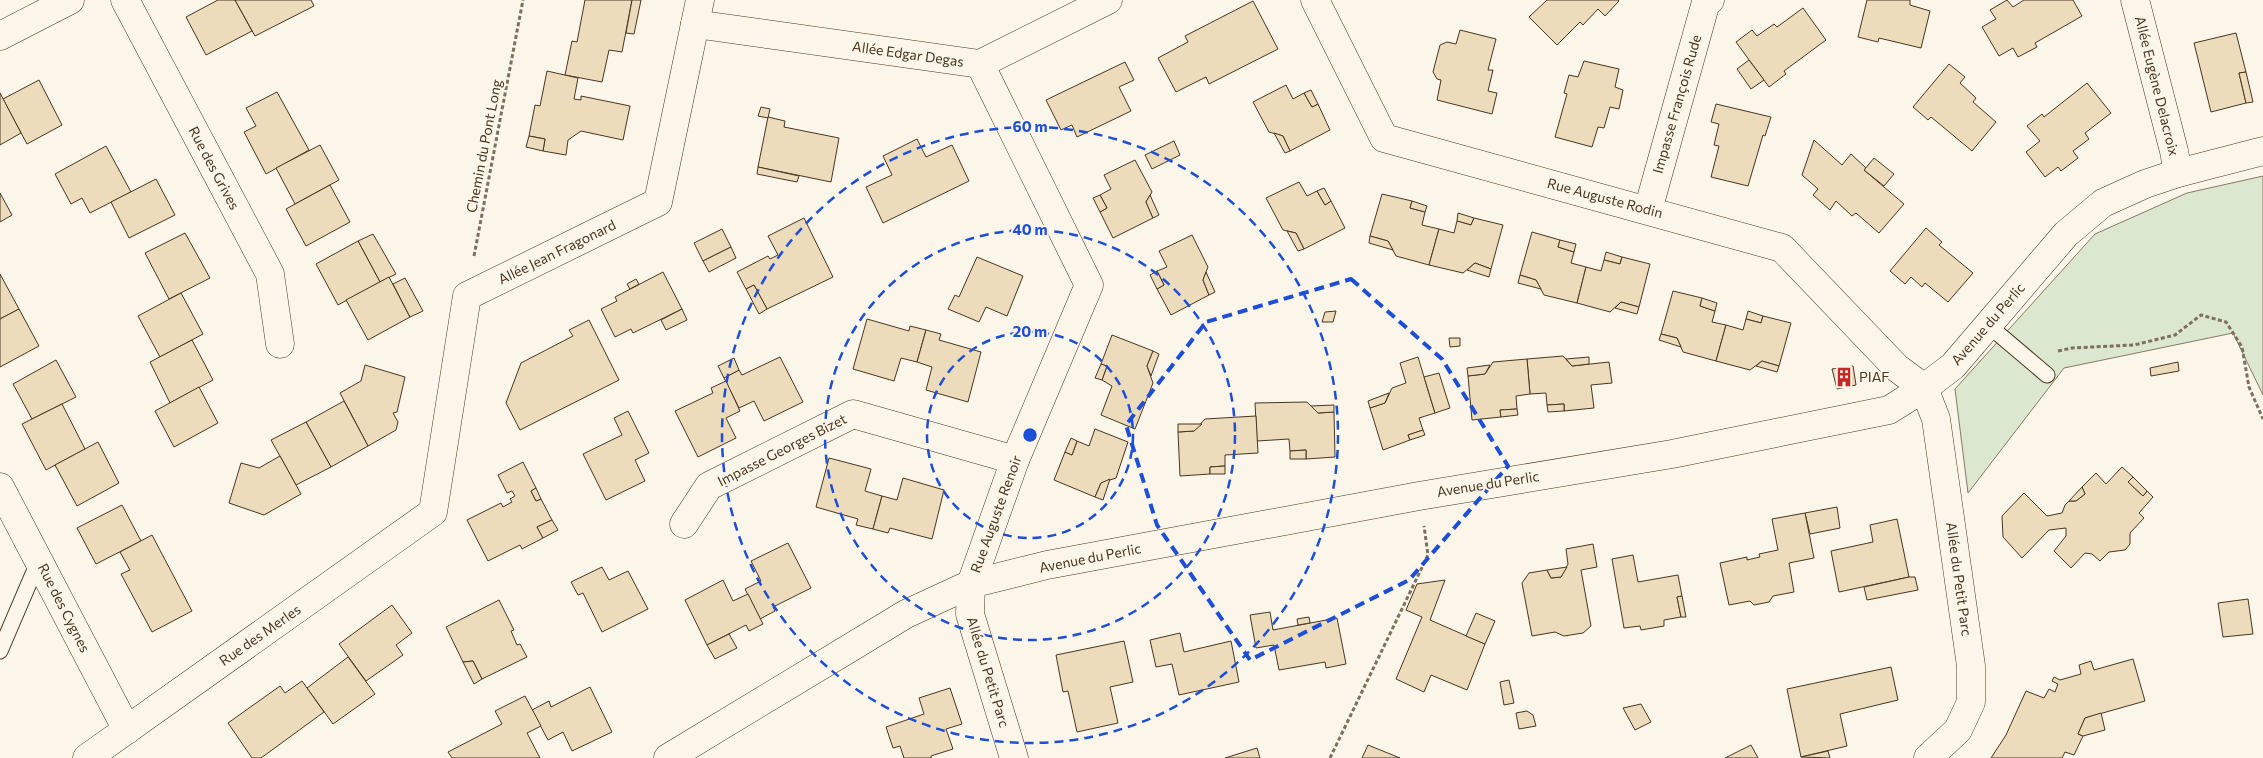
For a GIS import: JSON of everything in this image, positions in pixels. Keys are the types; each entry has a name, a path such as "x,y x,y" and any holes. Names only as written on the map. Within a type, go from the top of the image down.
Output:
{"street":[{"path":"0,36 70,0"},
{"name":"Rue des Grives","path":"125,0 270,274 280,344"},
{"name":"Allée Edgar Degas","path":"698,12 980,64 1108,0"},
{"name":"Rue Auguste Rodin","path":"1315,0 1384,138 1782,248 1897,368 1924,388"},
{"name":"Impasse François Rude","path":"1648,210 1706,2 1710,0"},
{"name":"Allée Eugène Delacroix","path":"2143,1 2178,173"},
{"name":"Allée Jean Fragonard","path":"467,296 658,202 698,12"},
{"name":"Rue Auguste Renoir","path":"971,584 1015,460 1089,285 980,64"},
{"name":"Avenue du Perlic","path":"668,758 906,614 971,584 1047,565 1419,496 1672,454 1889,410 1924,388 1953,366 2066,234 2103,202 2145,184 2178,173 2263,152"},
{"name":"Rue des Merles","path":"87,758 433,512 467,296"},
{"name":"Allée du Petit Parc","path":"1924,388 1936,419 1971,666 1971,702 1958,730 1928,758"},
{"name":"Impasse Georges Bizet","path":"684,524 709,486 853,414 1015,460"},
{"name":"Rue des Cygnes","path":"0,487 127,730"},
{"name":"Allée du Petit Parc","path":"971,584 970,614 1014,758"}],"lane":[{"path":"1988,326 2047,375"},
{"path":"0,651 39,560"}],"path":[{"name":"Chemin du Pont Long","path":"467,296 523,0"},
{"path":"2029,360 2072,348 2134,346 2175,335 2201,315 2226,322 2242,347 2249,387 2263,419"},
{"path":"1330,758 1428,555 1419,496"}],"highlighted area":[{"path":"1351,279 1442,359 1508,466 1409,580 1250,660 1157,525 1126,425 1206,322"}],"green space":[{"path":"2263,176 2263,395 2233,333 2064,368 1968,493 1955,389 2095,234 2187,193"}],"building":[{"path":"218,0 235,0 252,31 206,55 186,17"},
{"path":"235,0 311,0 314,6 255,36"},
{"path":"585,0 632,0 622,52 609,50 602,82 565,75 572,41 577,42"},
{"path":"632,0 641,0 634,34 626,33"},
{"path":"1547,0 1619,1 1605,16 1598,9 1583,25 1580,22 1557,45 1529,17"},
{"path":"1867,0 1910,0 1910,5 1930,11 1921,48 1879,38 1878,42 1858,37"},
{"path":"2007,0 2013,7 2024,0 2073,0 2082,16 2035,43 2037,47 2018,57 2013,48 1999,56 1982,27 1996,19 1990,10"},
{"path":"1253,1 1278,49 1209,84 1206,77 1176,92 1158,58 1188,42 1185,36"},
{"path":"1803,8 1826,40 1784,71 1786,74 1769,87 1736,42 1752,30 1757,36 1774,24 1777,27"},
{"path":"1460,30 1496,39 1488,70 1493,70 1488,91 1497,93 1492,114 1437,100 1441,80 1437,79 1433,72 1440,45 1447,42 1456,44"},
{"path":"2236,33 2246,72 2239,73 2246,103 2211,112 2194,43"},
{"path":"1749,60 1764,80 1751,89 1737,69"},
{"path":"1584,61 1619,69 1615,87 1623,90 1619,109 1610,107 1604,128 1598,127 1592,147 1555,137 1567,94 1564,93 1569,75 1578,77"},
{"path":"1125,62 1134,80 1119,87 1131,111 1077,137 1072,125 1061,130 1046,100"},
{"path":"1949,64 1965,77 1960,83 1976,98 1973,102 1996,122 1972,151 1931,117 1928,120 1913,107"},
{"path":"547,71 578,78 574,99 581,100 581,96 630,106 623,140 581,131 568,140 566,155 543,151 545,139 529,136 535,105 540,106"},
{"path":"2246,72 2253,102 2246,103 2239,73"},
{"path":"39,80 62,125 27,144 3,99"},
{"path":"2087,83 2111,113 2085,133 2089,139 2073,151 2078,158 2061,171 2058,167 2045,177 2026,152 2040,141 2027,126 2042,114 2044,117"},
{"path":"1286,85 1293,99 1304,93 1312,107 1318,104 1330,130 1290,151 1283,136 1269,132 1253,102"},
{"path":"1311,90 1318,104 1312,107 1304,93"},
{"path":"277,92 309,150 266,174 244,132 256,126 246,108"},
{"path":"0,93 21,133 0,145"},
{"path":"1716,104 1771,117 1765,136 1763,135 1748,186 1711,177 1719,146 1714,145 1719,124 1711,122"},
{"path":"761,107 770,109 768,118 758,116"},
{"path":"768,117 785,121 784,127 839,138 831,182 758,167"},
{"path":"1274,133 1283,136 1290,151 1285,153"},
{"path":"529,136 545,139 543,151 526,147"},
{"path":"917,139 926,157 952,145 969,181 883,223 866,187 892,175 883,156"},
{"path":"1814,140 1842,165 1851,154 1866,168 1864,170 1904,204 1879,233 1856,213 1852,216 1836,201 1830,210 1813,195 1818,189 1802,175"},
{"path":"1174,141 1180,155 1152,169 1145,155"},
{"path":"320,145 339,180 295,204 276,168"},
{"path":"106,146 131,192 90,213 82,198 71,204 55,174"},
{"path":"1874,158 1894,174 1884,186 1864,170"},
{"path":"1135,160 1152,192 1146,202 1153,218 1113,238 1100,212 1107,208 1100,195 1111,189 1104,175"},
{"path":"758,167 799,176 797,182 757,174"},
{"path":"156,179 175,215 129,238 111,202"},
{"path":"1299,182 1307,196 1317,191 1325,205 1331,201 1345,228 1304,249 1296,233 1283,230 1266,198"},
{"path":"330,185 350,222 306,246 286,209"},
{"path":"1324,188 1331,201 1325,205 1317,191"},
{"path":"0,193 12,215 0,222"},
{"path":"1382,194 1412,201 1410,208 1425,212 1422,225 1439,229 1429,265 1396,256 1388,241 1370,236"},
{"path":"1100,195 1107,208 1100,212 1093,198"},
{"path":"1150,195 1159,215 1153,218 1146,202"},
{"path":"1412,201 1427,206 1425,212 1410,208"},
{"path":"1458,213 1474,218 1471,225 1457,221"},
{"path":"804,218 833,277 767,309 754,285 746,289 737,272 768,256 770,259 778,255 768,236"},
{"path":"1474,218 1503,225 1491,269 1475,263 1463,273 1429,265 1439,229 1454,233 1457,221 1471,225"},
{"path":"1926,228 1942,242 1939,245 1973,273 1948,302 1925,283 1922,287 1911,277 1905,284 1890,271"},
{"path":"722,229 731,247 703,261 694,243"},
{"path":"1287,231 1296,233 1304,249 1298,251"},
{"path":"1532,232 1560,240 1558,247 1574,252 1571,263 1586,267 1577,303 1544,295 1536,280 1520,275"},
{"path":"185,233 210,278 169,299 145,253"},
{"path":"373,234 396,274 380,282 358,241"},
{"path":"1192,235 1208,267 1203,280 1209,295 1171,315 1157,289 1164,285 1157,271 1167,267 1159,251"},
{"path":"1370,236 1388,241 1393,250 1369,243"},
{"path":"1560,240 1576,244 1574,252 1558,247"},
{"path":"358,241 380,282 338,305 316,264"},
{"path":"731,247 736,258 709,272 703,261"},
{"path":"1606,252 1622,257 1620,264 1604,260"},
{"path":"977,257 1023,276 1007,316 986,307 979,322 948,309 955,295 959,297"},
{"path":"1622,257 1650,264 1639,307 1621,302 1610,312 1577,303 1586,267 1601,271 1604,260 1620,264"},
{"path":"1475,263 1491,269 1489,277 1467,270"},
{"path":"1157,271 1164,285 1157,289 1150,275"},
{"path":"663,272 682,309 633,333 631,329 615,337 601,309 617,301 615,297"},
{"path":"1206,272 1215,292 1209,295 1203,280"},
{"path":"0,274 19,309 0,319"},
{"path":"1520,275 1536,280 1541,289 1518,283"},
{"path":"389,277 410,317 368,340 346,300"},
{"path":"405,278 423,311 410,317 393,284"},
{"path":"636,279 639,284 630,289 627,284"},
{"path":"754,285 767,309 759,314 746,289"},
{"path":"1673,291 1702,298 1700,306 1715,311 1712,322 1726,325 1716,361 1683,352 1677,338 1661,334"},
{"path":"181,293 203,334 160,357 138,316"},
{"path":"1702,298 1717,303 1715,311 1700,306"},
{"path":"1621,302 1639,307 1637,314 1615,308"},
{"path":"19,309 39,346 0,367 0,319"},
{"path":"682,309 687,320 666,330 661,320"},
{"path":"1336,311 1333,322 1322,322 1325,312"},
{"path":"1748,311 1763,316 1761,323 1746,319"},
{"path":"1763,316 1791,323 1779,366 1762,361 1750,370 1716,361 1726,325 1743,330 1746,319 1761,323"},
{"path":"867,319 909,331 910,326 926,330 917,362 901,358 894,381 853,369"},
{"path":"589,320 619,380 520,430 506,403 521,363 573,336 569,330"},
{"path":"926,330 941,334 939,340 981,352 968,402 926,390 932,367 917,362"},
{"path":"1661,334 1677,338 1681,347 1659,340"},
{"path":"1112,335 1153,351 1147,366 1153,383 1135,429 1101,415 1112,386 1102,380 1107,366 1101,364"},
{"path":"1449,338 1460,338 1460,346 1450,347"},
{"path":"192,340 213,380 170,403 150,362"},
{"path":"1153,351 1159,354 1151,376 1147,366"},
{"path":"1563,356 1572,366 1609,362 1612,383 1591,385 1594,408 1564,411 1564,404 1547,405 1546,393 1530,394 1527,359"},
{"path":"780,357 803,402 764,421 754,401 739,408 724,378 739,370 742,375"},
{"path":"1418,357 1435,413 1419,418 1423,430 1408,435 1410,440 1383,450 1370,408 1385,403 1392,388 1406,383 1400,363"},
{"path":"1589,357 1589,364 1572,366 1566,359"},
{"path":"734,358 739,370 724,378 718,366"},
{"path":"1527,359 1530,394 1516,396 1517,409 1500,410 1501,417 1472,420 1468,376 1485,374 1493,362"},
{"path":"56,360 76,397 32,419 13,384"},
{"path":"1762,361 1779,366 1777,372 1756,366"},
{"path":"2178,362 2179,371 2151,376 2150,368"},
{"path":"1101,364 1107,366 1102,380 1095,378"},
{"path":"365,365 405,377 397,412 393,413 398,422 396,430 368,446 340,393 361,381"},
{"path":"1490,365 1485,374 1468,376 1467,368"},
{"name":"PIAF","path":"1853,366 1856,385 1837,389 1832,369"},
{"path":"1439,373 1450,408 1435,413 1424,377"},
{"path":"726,381 740,411 726,418 736,438 698,457 675,411 713,393 711,388"},
{"path":"199,387 218,423 174,447 155,411"},
{"path":"1389,393 1385,403 1370,408 1368,401"},
{"path":"344,401 368,446 331,467 306,422"},
{"path":"1307,402 1318,413 1334,412 1335,457 1306,459 1306,450 1290,451 1289,439 1257,441 1255,403"},
{"path":"62,404 85,449 46,470 22,424"},
{"path":"1564,404 1564,411 1548,412 1547,405"},
{"path":"1334,405 1334,412 1318,413 1311,406"},
{"path":"1517,409 1518,415 1501,417 1500,410"},
{"path":"628,411 649,453 635,460 645,481 606,500 583,454 622,435 614,418"},
{"path":"1256,416 1258,453 1225,455 1225,466 1210,467 1210,474 1180,476 1178,432 1194,431 1205,419"},
{"path":"306,422 331,467 296,485 271,440"},
{"path":"1178,424 1202,424 1194,431 1178,432"},
{"path":"1095,429 1128,442 1116,478 1101,483 1095,497 1054,480 1065,452 1072,455 1077,441 1089,446"},
{"path":"1423,430 1425,435 1410,440 1408,435"},
{"path":"1071,438 1077,441 1072,455 1065,452"},
{"path":"98,442 119,483 77,506 55,465"},
{"path":"1306,450 1306,459 1290,459 1290,451"},
{"path":"280,456 301,494 264,515 229,503 241,463 259,468"},
{"path":"829,458 871,469 865,491 882,496 873,529 856,525 858,519 816,507"},
{"path":"523,462 536,488 531,491 536,501 541,499 552,520 537,527 543,538 522,549 520,545 488,561 467,520 501,503 503,507 512,502 510,499 515,496 512,491 507,493 498,475"},
{"path":"1225,466 1225,474 1210,474 1210,467"},
{"path":"2122,467 2133,477 2128,482 2143,496 2147,491 2153,497 2139,513 2144,518 2130,533 2130,544 2125,550 2109,552 2100,561 2092,554 2085,553 2071,568 2054,551 2066,536 2066,528 2049,530 2022,558 2003,537 2002,516 2024,493 2047,516 2062,513 2069,501 2076,501 2085,494 2082,487 2096,473 2106,484"},
{"path":"2133,477 2147,491 2143,496 2128,482"},
{"path":"903,478 944,490 932,539 890,528 888,533 873,529 882,496 897,500"},
{"path":"1110,479 1103,500 1095,497 1101,483"},
{"path":"2082,487 2085,494 2076,501 2069,501"},
{"path":"536,488 541,499 536,501 531,491"},
{"path":"122,505 141,541 96,564 77,528"},
{"path":"1837,507 1840,528 1810,534 1805,513"},
{"path":"1805,513 1814,558 1789,563 1794,592 1773,596 1769,602 1754,605 1750,601 1729,605 1720,563 1747,557 1747,560 1760,557 1759,554 1778,550 1772,519"},
{"path":"1897,519 1909,577 1839,592 1831,551 1873,542 1870,525"},
{"path":"552,520 558,530 543,538 537,527"},
{"path":"152,535 192,611 152,632 121,574 130,570 120,552"},
{"path":"788,543 811,588 773,607 775,611 760,619 745,589 761,581 751,561"},
{"path":"1593,544 1597,567 1581,570 1591,626 1583,633 1564,636 1555,632 1532,636 1522,583 1529,573 1547,570 1551,578 1561,577 1568,564 1566,549"},
{"path":"1633,555 1638,582 1678,575 1682,596 1677,597 1681,617 1664,620 1664,626 1641,630 1640,626 1624,628 1612,559"},
{"path":"602,567 609,580 628,571 648,609 602,632 583,593 578,595 571,582"},
{"path":"1567,567 1561,577 1551,578 1547,570"},
{"path":"1915,577 1918,590 1867,600 1864,587"},
{"path":"723,580 733,601 748,594 763,624 749,631 746,625 707,645 685,600"},
{"path":"1445,580 1430,620 1485,644 1467,690 1431,675 1424,692 1396,679 1422,617 1406,610 1417,584"},
{"path":"1682,596 1686,617 1681,617 1677,597"},
{"path":"2248,599 2253,634 2223,637 2218,603"},
{"path":"499,600 514,630 511,631 517,645 520,644 527,657 482,679 473,661 463,662 446,627"},
{"path":"392,605 412,633 396,645 403,655 366,681 339,644"},
{"path":"1270,612 1273,630 1337,618 1346,664 1326,668 1325,662 1279,670 1274,645 1256,648 1250,615"},
{"path":"1476,613 1495,621 1485,644 1466,636"},
{"path":"1309,617 1310,623 1298,625 1297,619"},
{"path":"1180,633 1184,652 1231,641 1239,682 1179,695 1172,664 1156,667 1150,640"},
{"path":"729,634 737,648 715,659 707,645"},
{"path":"1124,641 1133,682 1110,687 1118,723 1077,732 1068,691 1063,692 1056,655"},
{"path":"348,657 375,694 333,724 307,688"},
{"path":"2133,659 2145,701 2085,718 2078,734 2083,736 2074,755 2065,752 2062,758 1991,758 2006,735 2026,691 2044,698 2049,689 2055,692 2058,684 2052,681 2054,677 2060,680 2081,674 2079,665 2091,661 2094,670"},
{"path":"473,661 482,679 474,684 463,662"},
{"path":"1891,667 1898,700 1840,714 1847,746 1801,757 1787,689"},
{"path":"1509,680 1514,703 1504,705 1500,682"},
{"path":"302,681 324,712 261,758 252,758 228,723 280,686 285,693"},
{"path":"590,687 612,732 572,751 563,732 548,740 532,710 549,701 551,707"},
{"path":"950,688 962,724 946,729 953,749 931,756 931,758 904,758 900,746 893,748 886,727 924,714 919,698"},
{"path":"525,696 541,726 527,733 540,758 452,758 448,752 502,724 495,711"},
{"path":"1641,704 1651,722 1635,730 1623,708"},
{"path":"1527,711 1533,715 1536,726 1519,729 1516,713"},
{"path":"2101,713 2105,730 2083,736 2078,734 2085,718"},
{"path":"1368,745 1400,758 1362,758"},
{"path":"1751,745 1758,758 1725,758"},
{"path":"1257,748 1260,758 1225,758"},
{"path":"1828,751 1830,758 1801,757"}],"place":[{"name":"PIAF","path":"1844,377"}]}
